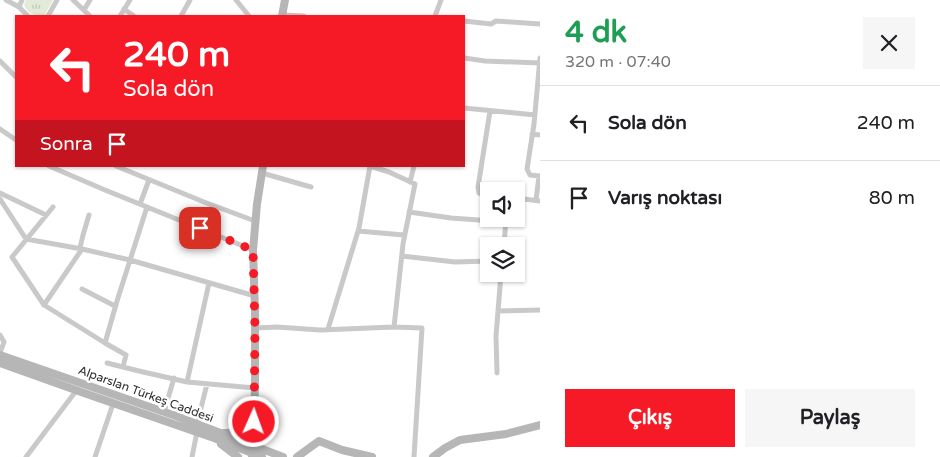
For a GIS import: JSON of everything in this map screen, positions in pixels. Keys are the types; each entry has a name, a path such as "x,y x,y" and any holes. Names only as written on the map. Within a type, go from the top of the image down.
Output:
{"main road":[{"path":"283,15 285,0"},
{"path":"252,452 255,407 253,250 261,168"},
{"name":"Alparslan Türkeş Caddesi","path":"0,354 164,412 262,457"},
{"name":"Alparslan Türkeş Caddesi","path":"0,363 113,404 197,428"},
{"path":"217,436 240,430 250,419 255,407"},
{"path":"433,457 460,440 506,434 540,425"},
{"path":"217,436 238,457"},
{"path":"297,457 319,441 342,450 372,457"},
{"name":"Alparslan Türkeş Caddesi","path":"252,452 283,457"}],"street":[{"path":"6,0 19,7 27,15"},
{"path":"19,7 22,0"},
{"path":"49,15 57,0"},
{"path":"73,0 89,15"},
{"path":"84,10 90,0"},
{"path":"121,15 130,0"},
{"path":"182,15 190,0"},
{"path":"236,0 248,15"},
{"path":"435,15 441,0"},
{"path":"124,9 133,15"},
{"path":"465,22 491,24 496,21 540,24"},
{"path":"465,58 485,61 540,63"},
{"path":"525,199 538,201 539,176 530,175 527,168 535,116 540,58"},
{"path":"0,61 15,76"},
{"path":"465,108 535,116"},
{"path":"480,193 478,187 490,111"},
{"path":"0,128 15,139"},
{"path":"532,134 540,135"},
{"path":"51,167 253,250"},
{"path":"118,167 255,221"},
{"path":"328,329 358,231 370,167"},
{"path":"373,167 414,184 404,235 394,327"},
{"path":"410,182 414,167"},
{"path":"261,168 312,187"},
{"path":"140,204 149,180"},
{"path":"0,193 46,215"},
{"path":"0,199 26,239 130,260 255,296"},
{"path":"53,206 12,257 44,305 126,355 123,367"},
{"path":"105,343 147,207"},
{"path":"409,212 451,218 480,219"},
{"path":"44,305 81,249 89,215"},
{"path":"358,231 404,235"},
{"path":"402,256 455,262 480,261"},
{"path":"498,373 496,336 500,282"},
{"path":"187,382 209,283"},
{"path":"82,288 115,306"},
{"path":"498,311 540,310"},
{"path":"255,328 278,327 320,330 394,327 422,328 414,457"},
{"path":"0,334 4,342 0,354"},
{"path":"107,363 187,382 255,388"},
{"path":"164,412 174,378"},
{"path":"192,457 207,384"},
{"path":"26,457 76,391"},
{"path":"95,457 113,404"}],"green space":[{"path":"26,0 53,0 45,15 34,15 29,12 24,4"}],"route":[{"path":"200,228 253,250 255,296 254,422"}]}
